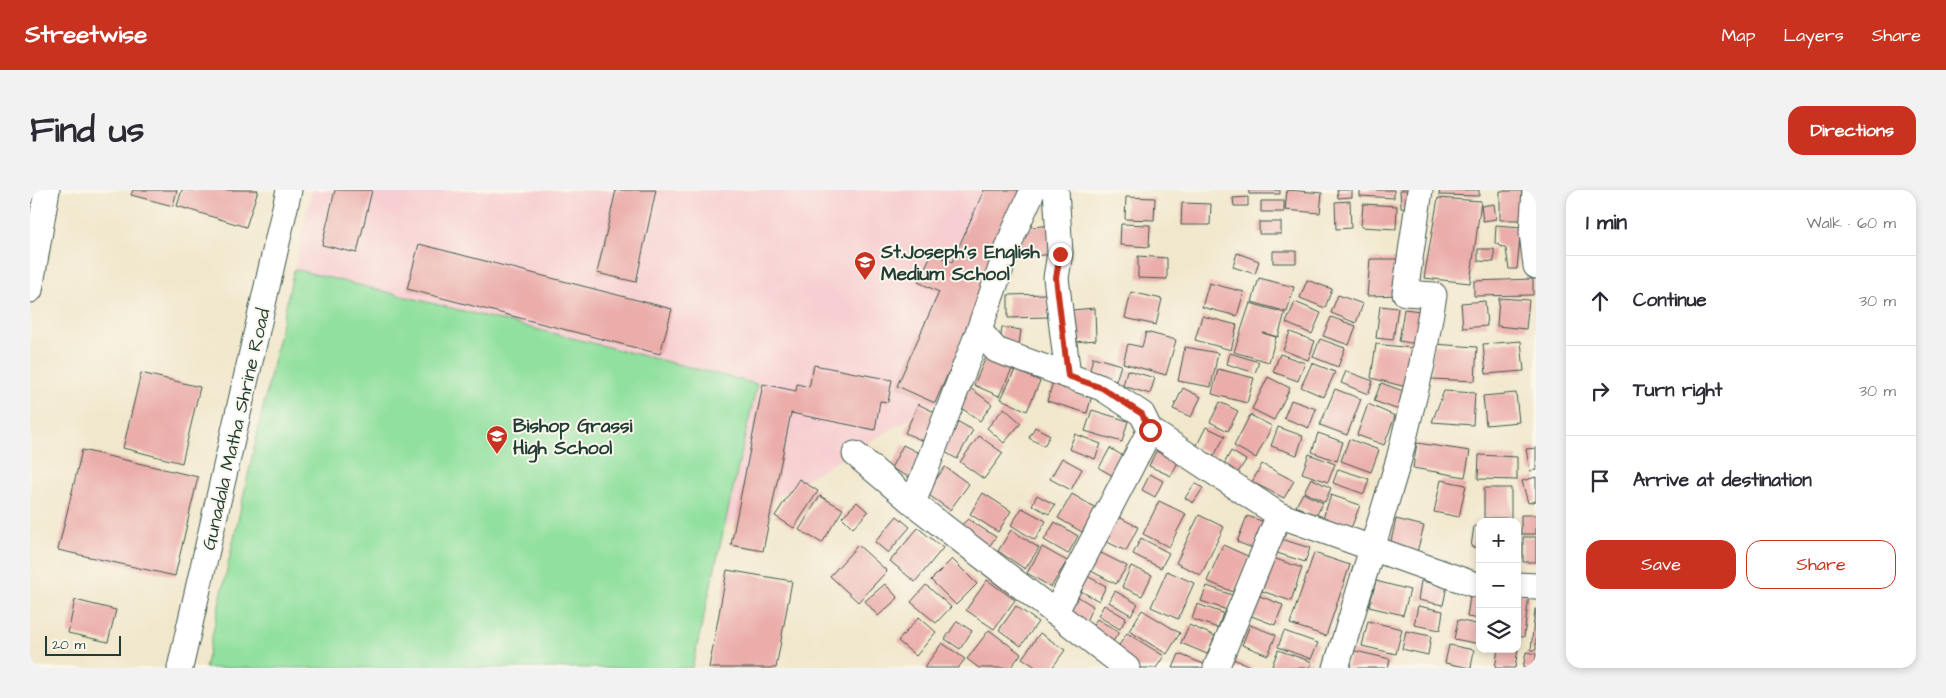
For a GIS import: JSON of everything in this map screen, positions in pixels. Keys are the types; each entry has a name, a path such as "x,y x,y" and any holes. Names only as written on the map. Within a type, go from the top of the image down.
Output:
{"street":[{"path":"30,290 47,190"},
{"name":"Gunadala Matha Shrine Road","path":"180,668 289,190"},
{"path":"913,503 979,330 1013,234 1033,190"},
{"path":"1056,190 1060,254 1056,278 1068,376"},
{"path":"1336,668 1370,549 1399,459 1422,364 1434,295 1405,293 1420,190"},
{"path":"1535,190 1532,233 1536,266"},
{"path":"979,330 996,350 1102,388 1142,414 1150,430 1279,515 1370,549 1476,584"},
{"path":"1055,613 1150,430"},
{"path":"855,454 913,503 1127,668"},
{"path":"1216,668 1279,515"},
{"path":"1521,586 1536,586"}],"shaded area":[{"name":"Bishop Grassi High School","path":"312,190 1032,190 940,401 724,527 692,668 205,668"}],"green space":[{"name":"Bishop Grassi High School","path":"294,269 757,384 692,668 205,668"}],"building":[{"path":"133,190 177,190 173,206 131,195"},
{"path":"182,190 258,190 246,227 177,206"},
{"path":"335,190 372,190 357,253 322,245"},
{"path":"616,190 656,190 636,282 597,273"},
{"path":"984,190 1023,190 1028,192 935,403 897,386 939,292 918,282 932,253 952,262"},
{"path":"1249,190 1280,190 1280,194 1249,194"},
{"path":"1287,190 1322,193 1320,213 1285,210"},
{"path":"1337,190 1352,190 1352,197 1338,198"},
{"path":"1360,190 1394,190 1394,198 1360,196"},
{"path":"1400,190 1415,190 1414,211 1401,208"},
{"path":"1440,190 1479,190 1479,196 1439,195"},
{"path":"1500,191 1522,191 1521,220 1500,220"},
{"path":"1126,197 1155,198 1154,220 1125,219"},
{"path":"1248,197 1248,206 1234,206 1233,198"},
{"path":"1438,198 1481,201 1470,283 1424,278"},
{"path":"1261,201 1284,201 1284,212 1261,212"},
{"path":"1350,201 1351,228 1336,229 1335,202"},
{"path":"1182,203 1211,204 1210,225 1181,225"},
{"path":"1363,204 1397,206 1396,229 1361,227"},
{"path":"1494,204 1496,219 1483,221 1481,206"},
{"path":"1259,222 1281,222 1281,234 1259,234"},
{"path":"1121,224 1150,225 1149,247 1120,245"},
{"path":"1053,225 1055,254 1023,257 1021,228"},
{"path":"1496,225 1521,227 1517,269 1509,269 1506,249 1495,243"},
{"path":"419,244 672,309 660,354 407,289"},
{"path":"1478,249 1494,249 1494,262 1478,261"},
{"path":"1273,251 1296,251 1296,263 1273,263"},
{"path":"1237,253 1259,261 1255,274 1233,267"},
{"path":"1138,256 1167,258 1167,279 1138,278"},
{"path":"1370,259 1404,259 1401,295 1367,296"},
{"path":"1259,278 1294,287 1287,312 1252,302"},
{"path":"1533,279 1533,295 1474,296 1474,281"},
{"path":"1307,280 1332,289 1325,308 1300,298"},
{"path":"1209,283 1244,292 1237,316 1202,307"},
{"path":"1131,292 1162,299 1156,325 1125,318"},
{"path":"1048,294 1048,317 1008,318 1008,295"},
{"path":"1338,295 1363,304 1356,323 1331,313"},
{"path":"1499,298 1529,300 1526,329 1497,326"},
{"path":"1485,301 1487,326 1463,328 1461,303"},
{"path":"1295,302 1321,313 1312,334 1286,323"},
{"path":"1250,303 1285,313 1278,337 1263,333 1276,337 1269,362 1234,352"},
{"path":"1380,306 1398,308 1393,340 1376,338"},
{"path":"1095,308 1096,340 1074,342 1072,310"},
{"path":"1404,309 1421,311 1417,344 1399,341"},
{"path":"1202,316 1237,325 1231,350 1195,340"},
{"path":"1331,317 1356,326 1349,345 1323,336"},
{"path":"1002,327 1021,330 1018,353 1000,344"},
{"path":"1146,332 1176,340 1166,375 1123,363 1128,344 1142,347"},
{"path":"1290,332 1315,341 1308,360 1283,350"},
{"path":"1320,339 1345,348 1338,367 1313,357"},
{"path":"1521,341 1524,371 1486,374 1483,344"},
{"path":"1376,344 1420,349 1410,388 1371,378"},
{"path":"1433,344 1477,347 1475,381 1431,379"},
{"path":"1185,347 1218,353 1211,387 1178,381"},
{"path":"1230,353 1259,362 1255,373 1227,364"},
{"path":"1280,354 1305,363 1298,381 1273,372"},
{"path":"987,355 1013,367 999,396 974,385"},
{"path":"1093,357 1121,365 1116,381 1089,374"},
{"path":"1312,363 1335,372 1324,397 1301,387"},
{"path":"814,365 892,380 888,402 880,401 875,430 791,413 763,551 731,545 763,384 796,391 797,384 809,387"},
{"path":"1218,369 1254,378 1247,403 1212,394"},
{"path":"1015,370 1040,381 1027,411 1001,399"},
{"path":"1127,370 1155,378 1150,394 1123,386"},
{"path":"1346,371 1373,381 1368,394 1341,383"},
{"path":"141,373 200,387 182,463 123,448"},
{"path":"1268,377 1290,388 1274,420 1252,409"},
{"path":"1054,379 1093,392 1087,413 1047,401"},
{"path":"1381,383 1406,392 1399,410 1374,401"},
{"path":"966,385 992,404 980,421 953,402"},
{"path":"1183,388 1201,397 1191,417 1173,409"},
{"path":"1335,389 1361,399 1347,435 1320,425"},
{"path":"1444,391 1475,393 1473,425 1432,422"},
{"path":"1516,393 1519,422 1486,425 1483,396"},
{"path":"1291,400 1316,409 1309,428 1284,418"},
{"path":"1220,402 1238,411 1228,431 1210,422"},
{"path":"918,404 940,415 928,443 905,433"},
{"path":"1368,404 1395,416 1384,445 1357,435"},
{"path":"1004,408 1021,423 1004,443 987,428"},
{"path":"1092,410 1128,421 1122,442 1085,431"},
{"path":"1250,415 1272,426 1256,458 1234,446"},
{"path":"955,420 973,430 957,459 938,448"},
{"path":"1035,427 1050,435 1044,446 1029,438"},
{"path":"1206,427 1225,436 1214,456 1196,447"},
{"path":"1278,427 1303,436 1297,455 1271,446"},
{"path":"1318,433 1343,442 1337,461 1312,452"},
{"path":"1075,434 1101,444 1095,459 1069,449"},
{"path":"979,436 1003,453 984,479 960,462"},
{"path":"1349,439 1379,450 1371,472 1341,461"},
{"path":"1417,443 1470,451 1465,477 1413,468"},
{"path":"903,445 921,454 909,477 891,468"},
{"path":"1110,448 1128,459 1117,478 1099,468"},
{"path":"1536,448 1536,470 1530,471 1526,449"},
{"path":"82,450 198,477 175,576 58,550"},
{"path":"1156,451 1178,462 1171,476 1149,466"},
{"path":"1231,451 1246,460 1237,474 1223,466"},
{"path":"1309,454 1335,464 1328,482 1302,473"},
{"path":"1479,455 1517,457 1517,480 1478,479"},
{"path":"1062,458 1082,469 1071,490 1050,479"},
{"path":"1262,464 1294,481 1284,498 1252,482"},
{"path":"945,467 969,484 950,510 926,493"},
{"path":"1338,469 1369,479 1364,494 1333,483"},
{"path":"1150,474 1163,481 1155,497 1142,490"},
{"path":"1536,477 1536,501 1528,503 1522,481"},
{"path":"1311,478 1331,488 1325,502 1304,492"},
{"path":"799,479 818,491 794,528 775,516"},
{"path":"1441,480 1466,485 1459,517 1434,512"},
{"path":"1195,483 1203,488 1193,503 1185,498"},
{"path":"1484,488 1511,488 1511,518 1484,518"},
{"path":"983,493 1011,511 998,532 970,514"},
{"path":"1303,493 1323,503 1316,516 1296,506"},
{"path":"1072,494 1096,508 1082,532 1058,518"},
{"path":"1037,495 1055,505 1049,514 1032,505"},
{"path":"1331,495 1360,505 1350,531 1322,521"},
{"path":"820,496 843,509 822,543 799,530"},
{"path":"1159,501 1186,514 1169,547 1143,534"},
{"path":"857,502 868,512 853,528 842,517"},
{"path":"1022,508 1046,521 1035,540 1011,525"},
{"path":"1199,515 1224,527 1201,575 1176,563"},
{"path":"1521,515 1536,515 1536,534 1521,534"},
{"path":"897,516 910,527 888,553 875,542"},
{"path":"1117,516 1138,527 1126,551 1105,541"},
{"path":"1247,516 1265,522 1255,549 1237,542"},
{"path":"968,519 996,537 987,549 957,529"},
{"path":"1396,519 1424,526 1417,552 1390,545"},
{"path":"1055,522 1078,536 1068,554 1044,540"},
{"path":"1474,526 1476,526 1476,548 1471,547"},
{"path":"918,528 943,548 915,582 890,561"},
{"path":"1011,530 1039,548 1025,569 998,551"},
{"path":"1523,537 1536,537 1536,562 1523,562"},
{"path":"1141,538 1169,553 1161,568 1133,554"},
{"path":"1278,538 1310,548 1305,562 1274,552"},
{"path":"858,545 887,571 858,602 830,576"},
{"path":"1223,545 1250,557 1233,592 1207,581"},
{"path":"1042,547 1067,561 1051,587 1027,573"},
{"path":"1099,552 1127,566 1116,584 1089,570"},
{"path":"1314,553 1350,565 1326,636 1290,624"},
{"path":"1273,558 1302,568 1291,601 1262,591"},
{"path":"952,559 977,584 956,605 931,580"},
{"path":"1131,566 1152,575 1142,596 1122,587"},
{"path":"727,570 792,581 776,668 709,668"},
{"path":"1167,571 1194,583 1178,619 1151,607"},
{"path":"1083,574 1106,586 1099,601 1075,588"},
{"path":"987,580 1015,600 994,629 966,610"},
{"path":"1376,581 1410,590 1403,615 1369,607"},
{"path":"1421,581 1447,586 1443,605 1418,600"},
{"path":"885,584 898,598 878,616 865,601"},
{"path":"926,585 951,607 936,623 911,602"},
{"path":"1207,586 1232,595 1227,610 1201,601"},
{"path":"1471,589 1476,590 1476,618 1467,617"},
{"path":"1115,591 1138,604 1131,615 1109,602"},
{"path":"1521,593 1529,594 1524,637 1521,637"},
{"path":"1257,595 1283,605 1275,625 1249,615"},
{"path":"1077,596 1093,606 1085,623 1068,612"},
{"path":"75,600 116,610 108,642 68,633"},
{"path":"1197,604 1223,613 1218,628 1192,619"},
{"path":"1104,605 1126,618 1120,629 1098,616"},
{"path":"1016,606 1038,622 1021,646 999,630"},
{"path":"1418,606 1443,611 1440,630 1414,625"},
{"path":"1535,609 1536,650 1531,650"},
{"path":"1142,610 1180,633 1167,654 1129,631"},
{"path":"919,617 936,632 916,656 898,641"},
{"path":"1097,619 1119,632 1112,643 1090,630"},
{"path":"1458,620 1476,624 1476,643 1454,639"},
{"path":"957,621 972,631 960,649 945,639"},
{"path":"1368,621 1402,629 1396,654 1362,646"},
{"path":"1189,625 1215,636 1207,654 1181,643"},
{"path":"1250,625 1276,635 1268,655 1242,645"},
{"path":"989,630 1021,654 1010,668 979,668 967,659"},
{"path":"1284,631 1318,643 1311,659 1278,647"},
{"path":"1406,631 1431,636 1428,655 1402,649"},
{"path":"1040,633 1065,650 1052,668 1037,668 1022,658"},
{"path":"1127,633 1164,656 1156,668 1137,668 1114,653"},
{"path":"942,643 965,659 958,668 924,668"},
{"path":"1449,645 1474,650 1471,668 1445,663"},
{"path":"1278,650 1312,662 1309,668 1277,668 1272,666"},
{"path":"1351,650 1390,659 1388,668 1347,668"},
{"path":"1526,652 1536,654 1536,668 1523,668"},
{"path":"1497,653 1517,653 1515,668 1495,668"},
{"path":"1179,654 1206,665 1205,668 1173,668"},
{"path":"1233,659 1255,668 1229,668"}],"place":[{"name":"St.Joseph's English Medium School","path":"865,281"},
{"name":"Bishop Grassi High School","path":"497,455"}],"route":[{"path":"1060,254 1056,278 1068,376 1102,388 1142,414 1150,430"}]}
